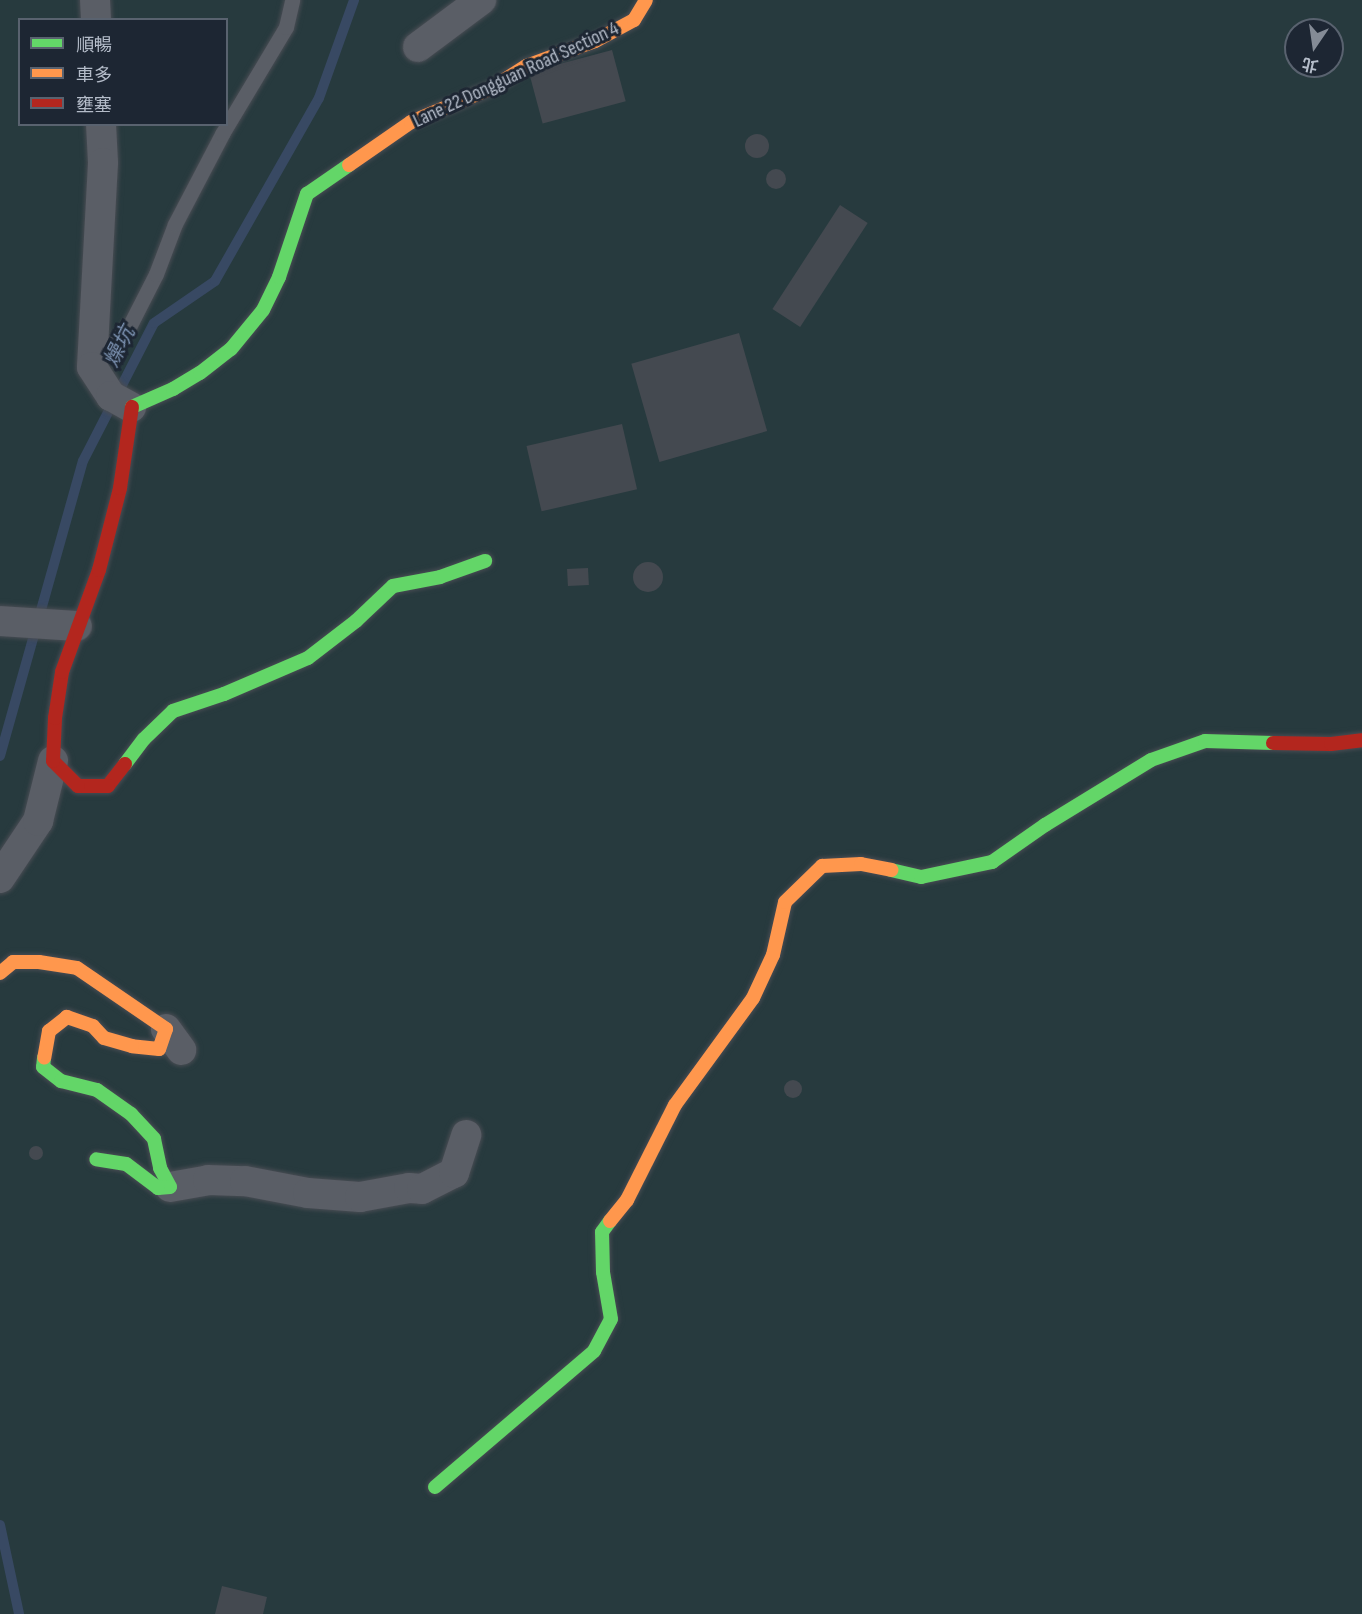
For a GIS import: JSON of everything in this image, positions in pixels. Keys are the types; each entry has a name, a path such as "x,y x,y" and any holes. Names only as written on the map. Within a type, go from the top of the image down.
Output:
{"street":[{"path":"95,0 96,18"},
{"path":"418,47 481,0"},
{"name":"Lane 22 Dongguan Road Section 4","path":"131,407 173,389 200,373 231,349 264,310 279,277 307,194 411,122 492,88 526,66 595,41 634,20 646,0"},
{"path":"0,878 38,821 53,761 54,718 62,672 99,570 108,527 120,488 131,407 111,396 92,367 103,163 101,126"},
{"path":"53,761 78,786 108,786 144,739 172,711 224,694 308,658 356,621 393,586 440,577 484,561"},
{"path":"0,621 77,626"},
{"path":"435,1487 594,1351 611,1318 603,1272 602,1232 627,1200 642,1166 675,1105 753,998 773,955 785,902 822,866 861,864 921,877 950,872 992,862 1045,825 1151,760 1205,741 1331,744 1362,740"},
{"path":"0,973 13,962 77,968 174,1040 159,1048 132,1046 104,1038 93,1026 67,1017 49,1031 43,1067 61,1082 97,1090 131,1114 154,1139 160,1168 170,1187"},
{"path":"96,1159 126,1164 158,1188 208,1180 244,1181 308,1192 360,1197 409,1188 422,1189 453,1173 466,1135"}],"lane":[{"path":"228,124 286,27 292,0"},
{"path":"92,367 129,327 156,274 175,224 227,126"}],"green space":[{"path":"0,0 1362,0 1362,1614 0,1614"}],"building":[{"path":"612,50 626,101 543,123 529,72"},
{"path":"757,134 766,137 769,146 766,155 757,158 748,155 745,146 748,137"},
{"path":"776,169 783,172 786,179 783,186 776,189 769,186 766,179 769,172"},
{"path":"840,205 868,223 800,327 772,309"},
{"path":"739,333 767,431 659,462 631,364"},
{"path":"622,424 637,489 542,511 527,446"},
{"path":"648,562 659,566 663,577 659,588 648,592 637,588 633,577 637,566"},
{"path":"588,568 589,585 568,586 567,569"},
{"path":"789,1080 797,1080 802,1085 800,1096 789,1098 784,1093 784,1085"},
{"path":"36,1146 41,1148 43,1153 41,1158 36,1160 31,1158 29,1153 31,1148"},
{"path":"222,1586 267,1597 263,1614 215,1614"}],"waterway":[{"name":"燥坑","path":"0,756 83,461 154,323 215,281 319,98 354,0"},
{"path":"0,1525 19,1614"}],"traffic: fast":[{"path":"132,407 173,389 200,373 231,349 263,310 279,277 307,194 349,165"},
{"path":"125,764 144,739 173,711 224,694 308,658 356,621 393,586 440,577 485,561"},
{"path":"891,870 921,877 992,862 1045,825 1151,760 1205,741 1273,743"},
{"path":"44,1058 43,1067 61,1081 97,1090 131,1114 154,1139 160,1168 170,1187 158,1188 126,1164 96,1159"},
{"path":"435,1487 594,1351 611,1319 603,1272 602,1232 610,1221"}],"traffic: slow":[{"path":"349,165 411,122 492,88 526,66 595,41 634,20 646,0"},
{"path":"610,1221 627,1200 675,1105 753,998 773,955 785,902 822,866 861,864 891,870"},
{"path":"0,973 13,962 39,962 77,968 166,1029 159,1049 132,1046 104,1038 93,1026 67,1017 49,1031 44,1058"}],"traffic: jam":[{"path":"125,764 108,786 78,786 53,761 55,718 62,672 99,570 120,488 132,407"},
{"path":"1273,743 1331,744 1362,740"}]}
